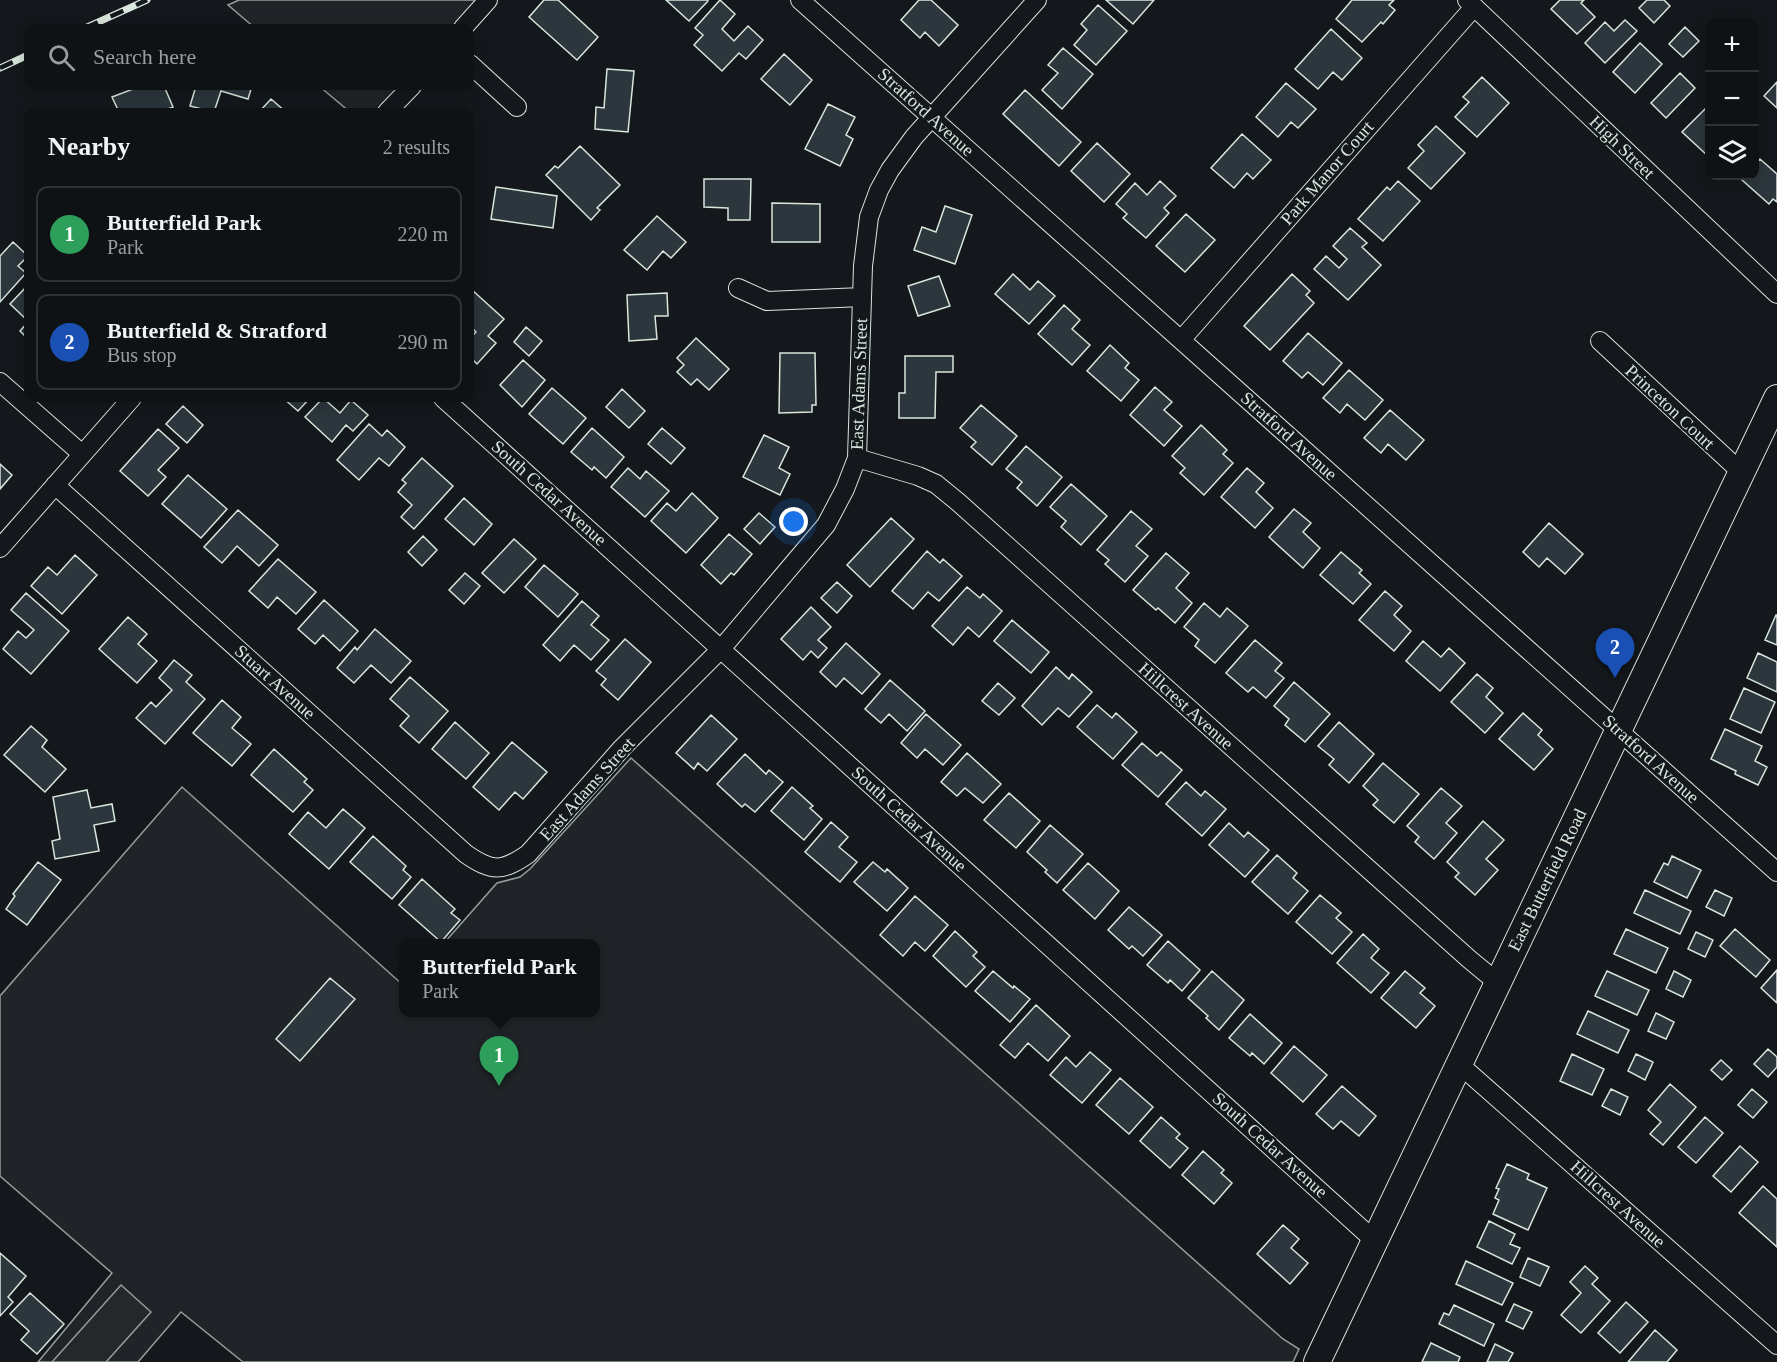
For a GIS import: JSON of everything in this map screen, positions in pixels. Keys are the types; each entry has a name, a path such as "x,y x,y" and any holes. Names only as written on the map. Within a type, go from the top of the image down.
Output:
{"main road":[{"name":"East Butterfield Road","path":"1317,1362 1777,398"}],"street":[{"path":"467,24 488,0"},
{"name":"Stratford Avenue","path":"800,0 1777,872"},
{"name":"East Adams Street","path":"500,869 513,865 528,854 622,748 721,649 826,525 845,489 857,458 866,232 879,190 890,170 914,137 1037,0"},
{"name":"High Street","path":"1471,3 1777,294"},
{"name":"Park Manor Court","path":"1181,340 1471,3"},
{"path":"474,68 517,106"},
{"path":"391,108 408,90"},
{"path":"738,288 767,301 862,297"},
{"name":"Princeton Court","path":"1600,341 1742,472"},
{"path":"0,382 82,454"},
{"path":"0,548 128,402"},
{"name":"South Cedar Avenue","path":"447,402 1375,1240"},
{"name":"Hillcrest Avenue","path":"857,458 918,476 936,484 958,502 1498,983"},
{"name":"Stuart Avenue","path":"56,485 466,854 488,866 500,869"},
{"name":"Hillcrest Avenue","path":"1459,1064 1777,1345"}],"shaded area":[{"path":"239,0 477,0 455,24 250,24 228,5"},
{"path":"324,90 396,90 379,108 345,108"},
{"path":"631,758 1283,1339 1299,1349 1293,1362 243,1362 181,1312 138,1362 38,1362 112,1273 0,1176 0,996 182,787 399,981 399,1017 600,1017 600,939 448,939 497,883 520,877 530,869"},
{"path":"121,1285 151,1312 106,1362 52,1362"}],"building":[{"path":"544,0 558,0 598,37 577,60 529,17"},
{"path":"666,0 707,0 708,1 689,21"},
{"path":"720,0 735,14 722,29 734,41 748,26 763,40 746,59 739,53 722,71 694,45 703,35 695,28"},
{"path":"919,0 931,0 958,25 939,46 925,32 920,38 901,20"},
{"path":"1106,0 1154,0 1133,24"},
{"path":"1352,0 1394,0 1389,5 1395,10 1362,42 1336,19"},
{"path":"1560,0 1584,0 1581,3 1595,17 1577,34 1551,9"},
{"path":"1647,0 1664,0 1670,6 1654,23 1639,8"},
{"path":"1098,5 1127,31 1096,65 1074,45 1087,30 1081,24"},
{"path":"1625,20 1637,31 1605,63 1585,43 1605,22 1614,31"},
{"path":"1685,27 1699,41 1683,57 1669,44"},
{"path":"1331,29 1362,58 1342,80 1333,72 1318,89 1295,69"},
{"path":"1640,43 1662,64 1635,93 1613,72"},
{"path":"1063,48 1093,74 1062,109 1042,90 1058,73 1048,65"},
{"path":"784,54 812,80 790,105 761,79"},
{"path":"607,69 634,71 628,132 595,129 596,107 604,108"},
{"path":"1680,73 1695,88 1666,118 1651,103"},
{"path":"1482,77 1509,103 1477,137 1455,117 1469,102 1463,97"},
{"path":"1777,82 1777,108 1764,96"},
{"path":"1286,83 1316,109 1298,128 1291,122 1278,137 1256,117"},
{"path":"130,90 166,90 173,107 117,108 112,97"},
{"path":"195,90 251,90 248,99 221,91 215,108 190,106"},
{"path":"1025,90 1081,142 1059,166 1003,114"},
{"path":"271,99 281,108 263,108"},
{"path":"828,104 855,117 846,135 853,139 840,166 805,149"},
{"path":"1705,109 1705,153 1682,132"},
{"path":"1436,126 1465,153 1431,189 1408,168 1424,151 1418,145"},
{"path":"1242,134 1271,160 1253,179 1247,173 1234,188 1211,168"},
{"path":"1097,143 1130,174 1104,202 1071,171"},
{"path":"580,146 620,185 597,208 600,210 591,220 546,175 555,166 558,168"},
{"path":"1759,160 1777,174 1777,202 1773,199 1769,204 1742,180 1759,180"},
{"path":"704,179 751,179 750,220 728,220 728,208 704,207"},
{"path":"1160,181 1176,196 1164,208 1169,213 1146,238 1123,218 1127,214 1116,204 1135,183 1147,195"},
{"path":"1398,181 1420,201 1383,241 1358,219 1387,187 1390,190"},
{"path":"496,187 557,196 553,228 491,219"},
{"path":"772,203 820,204 820,242 772,242"},
{"path":"945,206 972,215 955,264 914,250 922,227 936,232"},
{"path":"1186,214 1215,240 1185,272 1156,246"},
{"path":"657,216 686,242 671,258 663,251 647,270 624,250"},
{"path":"1350,228 1367,243 1362,247 1381,265 1348,300 1314,269 1326,256 1339,268 1347,259 1333,246"},
{"path":"13,242 24,252 24,260 18,266 24,271 24,275 0,302 0,256"},
{"path":"1013,274 1030,290 1038,281 1055,296 1029,324 995,294"},
{"path":"1292,274 1310,291 1306,295 1314,303 1270,350 1244,326"},
{"path":"939,276 950,306 918,316 908,286"},
{"path":"24,289 24,317 10,304"},
{"path":"474,292 504,319 488,336 496,343 477,364 474,361 474,334 476,332 474,330"},
{"path":"667,293 668,316 655,316 657,339 629,341 627,295"},
{"path":"1064,305 1080,320 1072,329 1090,345 1072,365 1038,334"},
{"path":"526,327 542,341 529,356 514,342"},
{"path":"1308,333 1342,363 1323,385 1308,372 1302,378 1283,361"},
{"path":"696,338 729,369 709,390 697,379 691,385 677,372 684,365 677,358"},
{"path":"1110,345 1129,363 1125,368 1139,380 1121,401 1087,371"},
{"path":"780,353 815,353 816,405 812,405 812,412 779,413"},
{"path":"905,356 953,356 953,372 936,372 935,418 899,418 899,393 905,393"},
{"path":"523,360 545,380 522,407 500,385"},
{"path":"1349,370 1383,400 1365,420 1347,404 1340,413 1323,398"},
{"path":"1155,387 1172,402 1164,410 1182,426 1164,446 1130,415"},
{"path":"552,388 586,418 563,444 529,414"},
{"path":"622,389 645,411 629,428 606,407"},
{"path":"288,402 306,402 298,411"},
{"path":"319,402 328,402 340,413 349,402 353,402 368,415 353,431 346,425 332,442 305,417"},
{"path":"981,405 1017,436 992,465 971,447 976,442 960,428"},
{"path":"183,406 203,425 187,443 166,424"},
{"path":"1390,410 1424,440 1406,460 1388,444 1381,453 1364,438"},
{"path":"369,424 382,436 387,430 405,447 389,466 379,458 359,480 337,460"},
{"path":"1201,425 1227,450 1223,454 1233,463 1204,495 1180,473 1185,468 1172,456"},
{"path":"592,428 624,457 606,478 594,467 592,470 571,452"},
{"path":"662,428 685,448 671,464 648,444"},
{"path":"158,429 179,448 158,470 166,477 148,496 120,471"},
{"path":"764,435 789,447 779,468 790,474 780,495 743,477"},
{"path":"1026,446 1062,477 1037,506 1017,488 1022,482 1006,469"},
{"path":"422,458 453,486 414,529 401,517 412,505 398,492 406,483 402,480"},
{"path":"0,464 12,475 0,489"},
{"path":"628,468 640,479 646,471 669,491 645,517 611,487"},
{"path":"1247,468 1264,483 1256,492 1273,508 1255,528 1221,497"},
{"path":"188,475 227,509 201,538 162,504"},
{"path":"1071,484 1107,516 1081,545 1061,527 1066,521 1050,507"},
{"path":"692,493 718,518 686,553 651,521 667,503 676,511"},
{"path":"464,498 492,524 474,545 445,519"},
{"path":"1294,509 1311,523 1303,532 1320,548 1303,568 1269,537"},
{"path":"238,510 278,545 259,566 237,546 222,563 204,547"},
{"path":"1131,511 1152,529 1136,546 1148,556 1125,582 1105,564 1109,560 1097,550"},
{"path":"759,513 775,527 760,544 744,529"},
{"path":"891,518 914,539 870,587 847,565"},
{"path":"1549,523 1583,554 1565,574 1547,558 1539,567 1523,552"},
{"path":"729,534 752,554 734,575 731,573 721,584 701,565"},
{"path":"423,536 437,550 422,566 408,552"},
{"path":"514,539 536,559 504,593 482,573"},
{"path":"927,551 940,563 943,559 962,576 939,601 928,592 913,609 892,591"},
{"path":"1341,552 1362,570 1359,573 1371,584 1353,604 1320,575"},
{"path":"1166,553 1189,573 1176,588 1192,603 1175,623 1133,590"},
{"path":"75,555 97,575 62,614 31,586 48,567 57,575"},
{"path":"278,559 316,592 296,614 277,597 268,608 249,591"},
{"path":"544,565 578,594 558,617 525,587"},
{"path":"465,573 480,586 464,604 449,590"},
{"path":"837,582 852,596 837,613 821,598"},
{"path":"967,587 980,598 983,594 1002,611 979,637 968,627 953,645 932,626"},
{"path":"1385,591 1402,606 1394,615 1411,631 1394,651 1359,620"},
{"path":"26,593 69,631 31,674 3,649 18,631 26,638 34,630 11,610"},
{"path":"324,600 358,631 340,651 323,635 315,644 298,629"},
{"path":"582,601 599,616 591,625 609,640 591,660 574,645 560,661 543,645"},
{"path":"1204,603 1220,617 1227,608 1248,626 1215,663 1195,646 1199,640 1184,627"},
{"path":"811,607 831,627 818,640 827,648 818,658 811,651 803,660 781,639"},
{"path":"1777,615 1777,645 1765,640"},
{"path":"128,617 147,634 138,644 157,661 137,683 99,649"},
{"path":"1012,620 1049,652 1031,673 994,641"},
{"path":"375,629 411,661 391,683 371,665 354,683 337,668"},
{"path":"625,639 651,662 618,700 601,685 606,679 596,671"},
{"path":"1255,640 1282,663 1275,671 1284,678 1266,698 1253,687 1248,692 1226,673"},
{"path":"1423,641 1441,657 1449,648 1465,663 1440,691 1406,661"},
{"path":"846,643 880,674 862,694 844,678 836,687 820,672"},
{"path":"1758,653 1777,662 1777,692 1747,678"},
{"path":"174,660 192,675 186,682 205,699 165,744 136,718 151,702 156,707 172,690 159,678"},
{"path":"1056,667 1069,679 1072,674 1092,692 1069,717 1058,708 1042,725 1022,706"},
{"path":"1477,674 1493,688 1486,697 1503,713 1485,733 1451,702"},
{"path":"410,677 448,711 419,743 400,726 409,716 390,699"},
{"path":"890,680 925,711 907,731 889,714 881,723 865,709"},
{"path":"1294,682 1330,714 1305,742 1285,725 1289,719 1274,706"},
{"path":"998,683 1015,698 999,715 982,701"},
{"path":"1744,688 1775,702 1761,733 1730,719"},
{"path":"222,700 241,717 232,728 251,744 232,766 193,733"},
{"path":"1097,705 1112,718 1116,713 1137,732 1113,759 1077,727"},
{"path":"1523,713 1542,730 1538,735 1553,749 1534,770 1499,739"},
{"path":"926,714 961,745 943,765 925,749 917,758 901,743"},
{"path":"711,715 737,739 707,771 698,763 694,769 676,753"},
{"path":"455,722 489,753 466,779 432,749"},
{"path":"1339,722 1374,754 1349,783 1329,765 1334,759 1318,746"},
{"path":"31,726 47,740 42,747 66,769 45,792 4,755"},
{"path":"1725,729 1762,746 1755,761 1767,767 1758,785 1711,759"},
{"path":"512,742 547,772 523,799 515,792 499,810 473,787"},
{"path":"1142,743 1157,756 1161,752 1182,770 1158,797 1122,765"},
{"path":"274,749 307,779 304,782 313,790 293,812 251,775"},
{"path":"967,753 1001,784 983,803 965,788 957,796 941,782"},
{"path":"745,754 766,774 769,770 783,782 755,812 745,804 742,807 717,784"},
{"path":"1383,763 1419,794 1394,823 1373,805 1378,800 1363,786"},
{"path":"1186,782 1201,796 1205,791 1226,809 1202,836 1166,804"},
{"path":"792,787 813,806 810,808 822,819 804,840 771,811"},
{"path":"1441,788 1462,806 1446,823 1457,833 1434,859 1415,842 1419,837 1407,826"},
{"path":"87,790 91,808 112,804 115,821 94,825 99,851 55,859 52,841 60,839 53,797"},
{"path":"1009,793 1040,821 1016,848 984,820"},
{"path":"343,809 365,828 329,869 289,834 308,812 326,828"},
{"path":"1483,821 1504,840 1486,859 1498,870 1475,895 1455,877 1459,873 1447,862"},
{"path":"831,822 848,837 839,847 857,862 840,882 805,852"},
{"path":"1229,823 1244,837 1248,832 1269,850 1245,877 1209,845"},
{"path":"1050,825 1083,854 1057,883 1045,872 1047,870 1027,852"},
{"path":"373,836 406,866 403,870 411,877 392,899 350,862"},
{"path":"1277,855 1297,873 1293,878 1308,891 1288,914 1252,882"},
{"path":"1672,856 1701,870 1687,898 1654,882 1664,863 1668,865"},
{"path":"38,862 61,880 27,925 6,909 15,896 13,894"},
{"path":"873,862 885,872 887,869 908,888 887,911 854,882"},
{"path":"1088,863 1119,891 1095,919 1063,890"},
{"path":"422,879 455,909 451,913 460,920 444,939 438,939 399,905"},
{"path":"1645,890 1691,911 1680,934 1634,913"},
{"path":"1715,890 1732,898 1724,916 1706,907"},
{"path":"1320,895 1341,913 1336,918 1352,932 1332,954 1296,922"},
{"path":"915,896 948,925 925,951 915,942 903,956 880,935"},
{"path":"1129,907 1162,935 1143,956 1132,946 1129,949 1108,930"},
{"path":"1626,929 1668,948 1656,973 1614,954"},
{"path":"1735,929 1770,960 1756,977 1720,946"},
{"path":"955,931 977,952 973,956 985,967 966,987 933,956"},
{"path":"1696,932 1713,940 1705,957 1688,949"},
{"path":"1363,934 1379,949 1371,958 1389,973 1371,993 1337,963"},
{"path":"1168,941 1200,970 1182,991 1170,980 1168,983 1147,965"},
{"path":"1777,970 1777,1003 1761,988"},
{"path":"993,971 1030,999 1010,1022 975,991"},
{"path":"1212,971 1244,1000 1219,1030 1206,1018 1208,1016 1188,998"},
{"path":"1405,971 1425,988 1420,993 1435,1006 1416,1028 1381,998"},
{"path":"1607,971 1649,990 1637,1015 1595,996"},
{"path":"1674,971 1691,980 1683,997 1666,989"},
{"path":"330,978 355,999 300,1061 276,1039"},
{"path":"1036,1005 1070,1036 1048,1061 1028,1043 1015,1058 1000,1045"},
{"path":"1588,1011 1629,1030 1618,1053 1577,1034"},
{"path":"1656,1013 1674,1022 1666,1039 1648,1031"},
{"path":"1250,1014 1282,1043 1264,1064 1252,1053 1250,1056 1229,1038"},
{"path":"1294,1046 1327,1075 1303,1102 1271,1073"},
{"path":"1768,1049 1777,1057 1777,1067 1768,1077 1754,1064"},
{"path":"1090,1052 1111,1070 1082,1103 1050,1075 1066,1057 1076,1067"},
{"path":"1572,1054 1604,1069 1592,1095 1560,1081"},
{"path":"1636,1054 1653,1062 1645,1080 1628,1071"},
{"path":"1721,1060 1732,1070 1722,1080 1711,1070"},
{"path":"1120,1078 1153,1107 1129,1134 1096,1105"},
{"path":"1670,1084 1696,1107 1663,1145 1650,1134 1661,1122 1648,1110"},
{"path":"1342,1086 1376,1116 1359,1136 1341,1121 1333,1129 1316,1114"},
{"path":"1611,1089 1628,1097 1620,1115 1602,1106"},
{"path":"1752,1089 1767,1102 1753,1118 1738,1105"},
{"path":"1161,1117 1180,1134 1176,1138 1188,1148 1170,1168 1140,1141"},
{"path":"1705,1117 1723,1133 1696,1163 1678,1147"},
{"path":"1740,1146 1758,1162 1731,1192 1713,1176"},
{"path":"1203,1151 1224,1170 1221,1173 1232,1183 1214,1204 1182,1175"},
{"path":"1507,1164 1529,1174 1527,1179 1547,1188 1528,1230 1493,1214 1499,1200 1495,1198 1499,1189 1496,1188"},
{"path":"1763,1186 1777,1199 1777,1247 1739,1213"},
{"path":"1489,1221 1515,1234 1510,1244 1520,1248 1512,1264 1477,1247"},
{"path":"1283,1225 1299,1239 1291,1248 1308,1263 1290,1284 1257,1254"},
{"path":"0,1253 26,1276 8,1297 13,1302 0,1316"},
{"path":"1528,1258 1549,1267 1540,1286 1520,1277"},
{"path":"1466,1261 1513,1283 1502,1305 1456,1284"},
{"path":"1585,1266 1598,1278 1592,1284 1610,1301 1581,1333 1561,1315 1581,1293 1570,1282"},
{"path":"30,1293 64,1324 37,1354 21,1340 29,1331 10,1314"},
{"path":"1626,1302 1648,1322 1620,1353 1598,1333"},
{"path":"1514,1304 1532,1312 1523,1329 1506,1321"},
{"path":"1454,1305 1494,1324 1484,1346 1439,1324 1444,1313 1449,1315"},
{"path":"1655,1330 1677,1350 1667,1362 1628,1362"},
{"path":"1431,1343 1460,1357 1458,1362 1422,1362"},
{"path":"1495,1344 1513,1353 1508,1362 1487,1362"}],"railway":[{"path":"94,24 147,0"},
{"path":"0,68 24,57"}],"place":[{"name":"Butterfield & Stratford","path":"1615,678"},
{"name":"Butterfield Park","path":"499,1086"}]}
